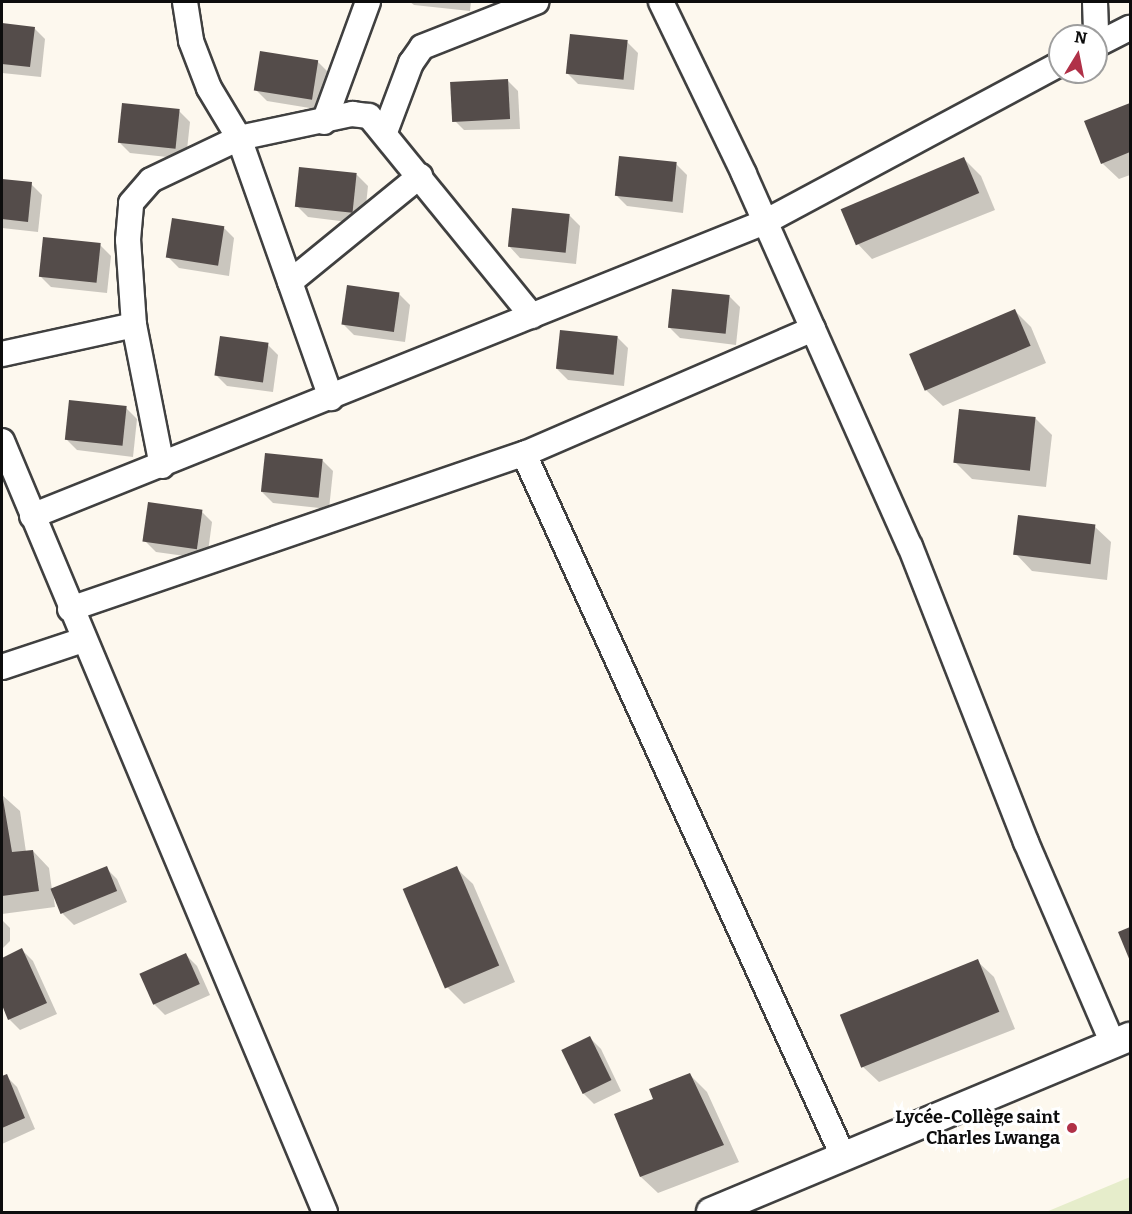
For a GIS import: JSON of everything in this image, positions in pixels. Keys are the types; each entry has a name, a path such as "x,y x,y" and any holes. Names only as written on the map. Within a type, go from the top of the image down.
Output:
{"street":[{"path":"185,2 191,41 209,88 239,138 331,398"},
{"path":"324,122 368,2"},
{"path":"385,132 411,63 423,47 536,2"},
{"path":"662,2 765,222 910,546 1026,842 1122,1040 711,1212"},
{"path":"1095,2 1096,24"},
{"path":"1108,39 1131,28"},
{"path":"32,516 162,466 765,222 1048,70"},
{"path":"162,466 134,325 128,240 131,203 150,180 239,138 324,122 352,114 369,116 385,132 532,316"},
{"path":"290,282 420,176"},
{"path":"2,354 134,325"},
{"path":"70,609 524,454 813,329"},
{"path":"2,441 83,640 326,1212"},
{"path":"524,454 844,1158"},
{"path":"2,667 83,640"}],"green space":[{"path":"1130,1177 1130,1212 1046,1212"}],"building":[{"path":"2,23 35,27 30,67 2,64"},
{"path":"570,34 628,40 624,80 566,74"},
{"path":"260,51 318,60 312,100 254,91"},
{"path":"508,79 510,119 452,122 450,82"},
{"path":"122,103 180,109 176,149 118,143"},
{"path":"1130,103 1130,152 1101,164 1084,121"},
{"path":"619,156 677,162 673,202 615,196"},
{"path":"964,157 979,193 856,245 841,209"},
{"path":"299,167 357,173 353,213 295,207"},
{"path":"2,179 32,182 28,222 2,219"},
{"path":"512,208 570,214 566,253 508,247"},
{"path":"172,218 224,226 218,266 166,258"},
{"path":"43,237 101,243 97,283 39,277"},
{"path":"347,285 399,292 394,332 341,325"},
{"path":"672,289 730,295 726,334 668,328"},
{"path":"1015,309 1031,346 925,391 909,354"},
{"path":"560,330 618,336 614,375 556,369"},
{"path":"220,336 269,343 263,382 214,376"},
{"path":"69,400 127,406 123,446 65,440"},
{"path":"959,409 1036,417 1030,471 953,463"},
{"path":"265,453 323,459 319,498 261,492"},
{"path":"148,502 202,510 197,549 142,542"},
{"path":"1018,515 1095,525 1091,564 1013,555"},
{"path":"2,793 12,852 33,850 39,891 2,896"},
{"path":"107,866 117,891 61,914 50,889"},
{"path":"457,866 499,965 445,988 403,889"},
{"path":"1130,927 1130,961 1118,932"},
{"path":"22,948 47,1003 8,1020 2,1005 2,958"},
{"path":"186,953 200,984 153,1005 139,974"},
{"path":"978,959 999,1012 861,1068 840,1015"},
{"path":"590,1036 611,1080 583,1094 561,1050"},
{"path":"690,1073 724,1145 640,1177 614,1114 653,1099 649,1089"},
{"path":"7,1074 25,1118 2,1128 2,1076"}],"place":[{"name":"Lycée-Collège saint Charles Lwanga","path":"1072,1128"}]}
